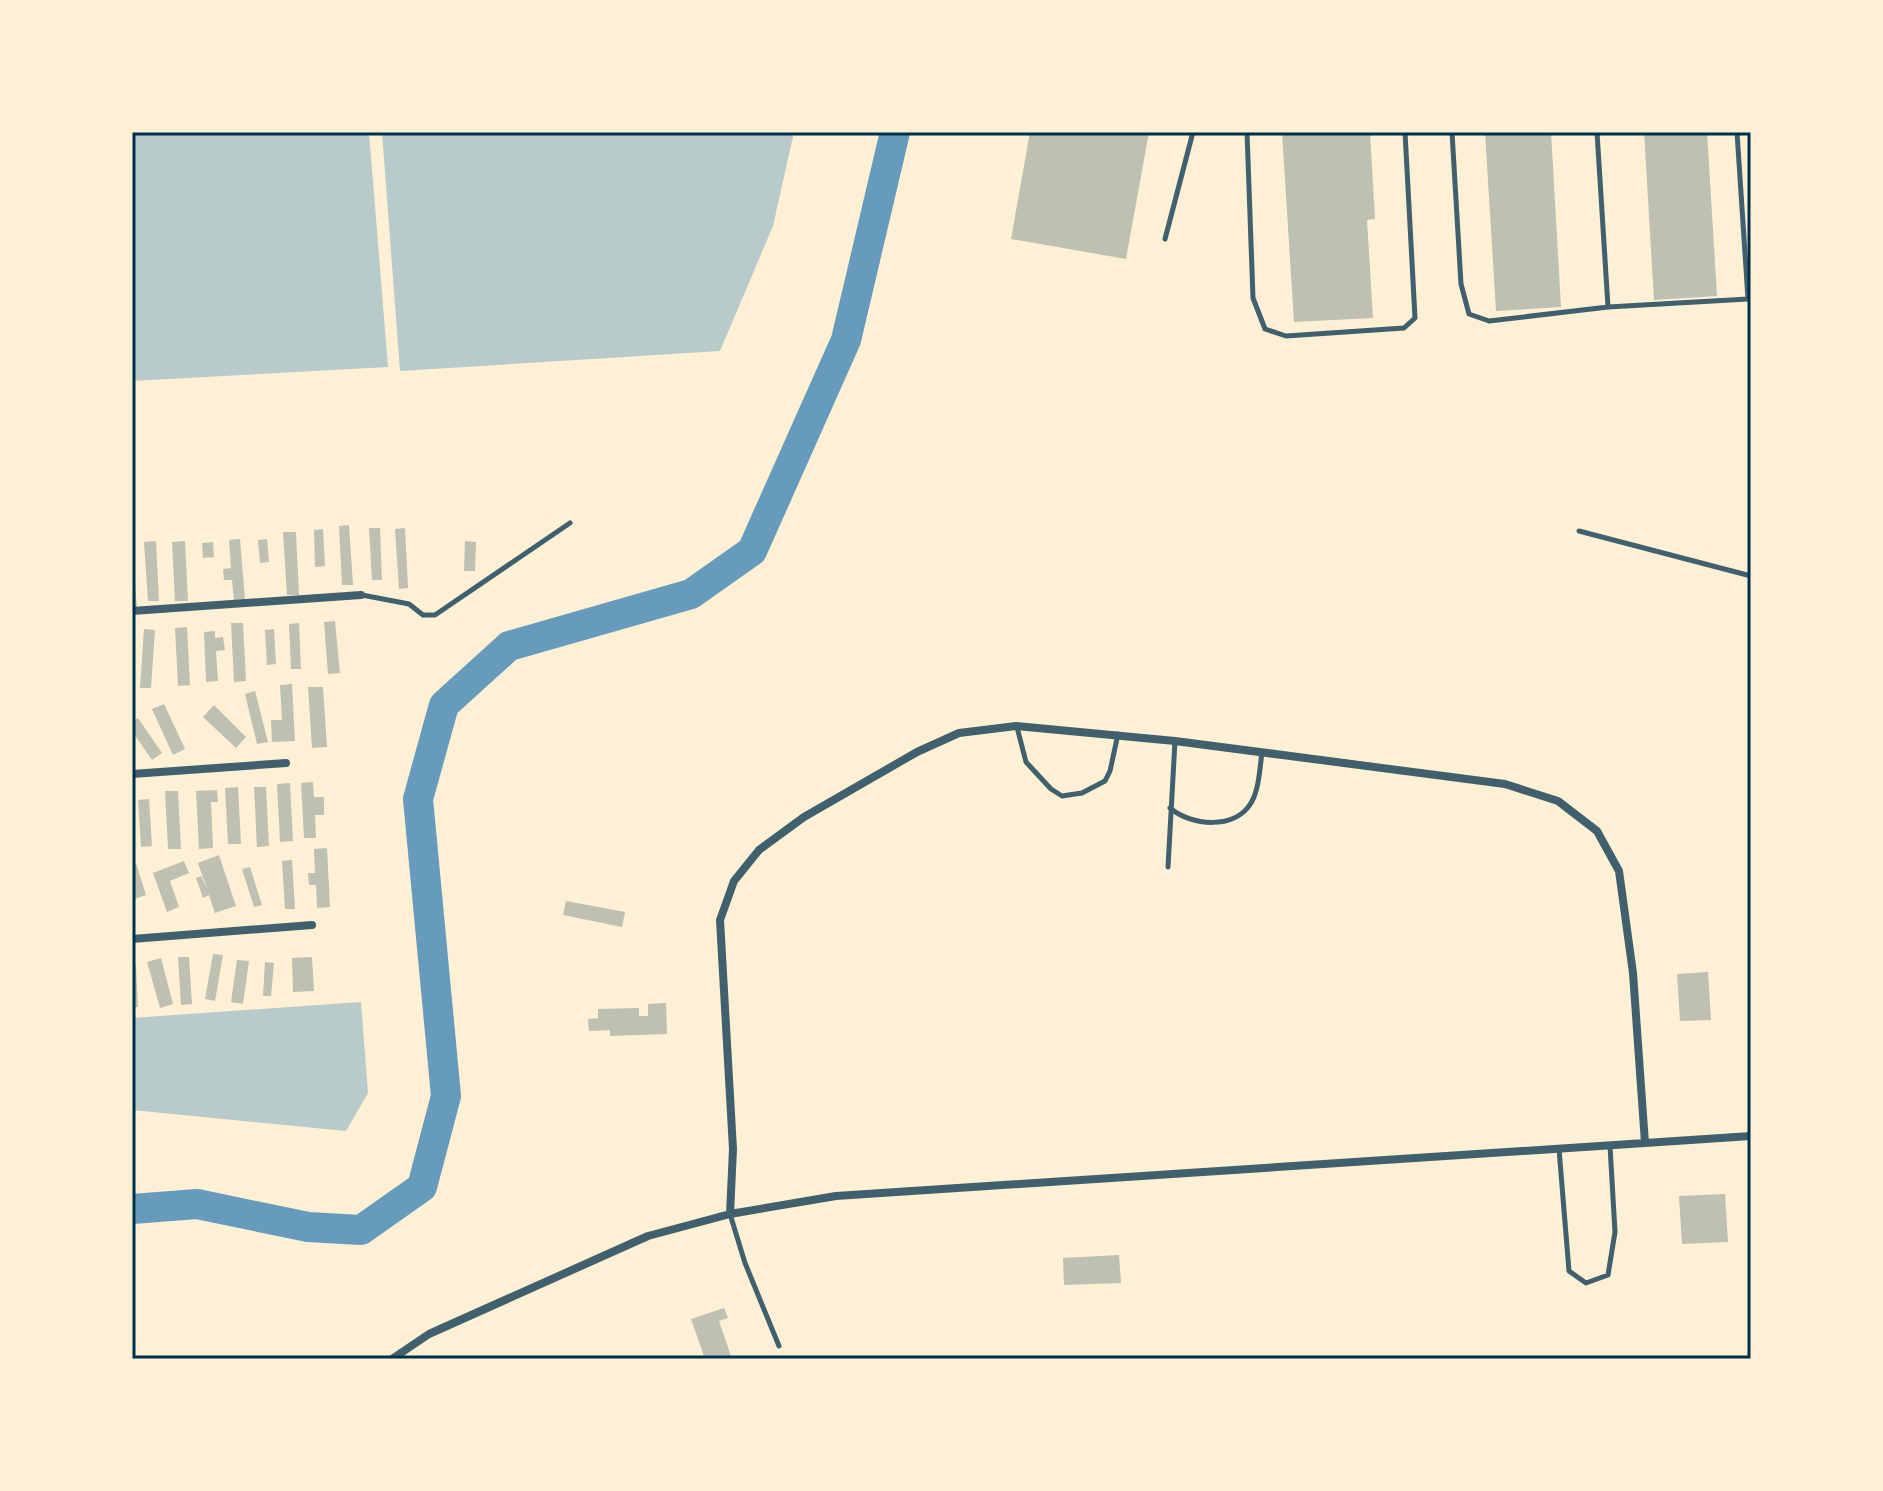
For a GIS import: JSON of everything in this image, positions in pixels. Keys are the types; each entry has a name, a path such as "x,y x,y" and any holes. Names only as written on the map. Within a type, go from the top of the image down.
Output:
{"street":[{"path":"132,611 361,595"},
{"path":"730,1214 733,1149 720,920 734,881 759,850 804,817 917,752 959,733 1016,726 1118,734 1505,784 1558,801 1597,831 1619,871 1633,973 1645,1143"},
{"path":"132,774 286,763"},
{"path":"132,939 312,925"},
{"path":"392,1359 429,1334 648,1236 730,1214 836,1196 1751,1136"}],"lane":[{"path":"1165,239 1193,132"},
{"path":"1247,132 1253,298 1265,329 1286,336 1404,328 1415,318 1405,132"},
{"path":"1452,132 1461,284 1469,314 1489,321 1608,307 1748,299 1737,132"},
{"path":"1597,132 1608,307"},
{"path":"361,595 409,604 423,615 435,615 570,523"},
{"path":"1579,531 1751,576"},
{"path":"1016,726 1026,762 1051,789 1062,796 1082,793 1105,781 1118,734"},
{"path":"1168,867 1175,741"},
{"path":"1170,808 1184,819 1203,823 1218,822 1237,815 1251,804 1262,752"},
{"path":"1559,1149 1569,1271 1586,1283 1608,1275 1613,1247 1615,1232 1610,1146"},
{"path":"730,1214 745,1263 779,1346"}],"shaded area":[{"path":"132,132 369,132 388,367 132,381"},
{"path":"382,132 794,132 773,226 720,351 400,371"},
{"path":"361,1002 368,1093 346,1131 132,1110 132,1018"}],"building":[{"path":"1030,132 1149,132 1126,259 1011,239"},
{"path":"1282,132 1370,132 1375,219 1367,220 1373,318 1294,322"},
{"path":"1485,132 1551,132 1561,307 1496,311"},
{"path":"1644,132 1707,132 1717,296 1654,300"},
{"path":"349,525 353,585 342,585 339,526"},
{"path":"369,528 380,528 382,580 372,580"},
{"path":"405,528 408,588 399,589 395,529"},
{"path":"323,529 325,566 315,567 314,530"},
{"path":"283,532 296,532 299,595 287,595"},
{"path":"240,539 245,599 234,600 232,580 224,580 223,569 231,568 229,540"},
{"path":"267,539 269,562 260,563 258,540"},
{"path":"156,541 159,601 148,601 144,542"},
{"path":"185,541 188,601 175,601 172,542"},
{"path":"465,541 476,542 475,571 464,571"},
{"path":"213,542 214,557 203,558 202,543"},
{"path":"132,575 137,607 132,608"},
{"path":"335,621 340,673 328,674 324,622"},
{"path":"231,623 243,623 246,681 234,682"},
{"path":"299,623 301,669 291,669 289,624"},
{"path":"187,627 190,685 178,686 175,628"},
{"path":"144,629 155,630 151,688 140,688"},
{"path":"274,629 276,664 267,665 265,630"},
{"path":"215,631 215,638 223,637 225,650 216,651 218,681 206,682 204,632"},
{"path":"292,684 295,741 272,742 271,720 282,720 280,685"},
{"path":"308,687 323,687 327,747 312,748"},
{"path":"255,691 268,742 257,744 245,694"},
{"path":"164,704 185,749 173,755 152,709"},
{"path":"214,705 246,737 236,748 203,717"},
{"path":"138,718 162,753 152,760 132,731 132,722"},
{"path":"313,782 314,797 324,797 324,815 315,815 316,838 304,838 301,783"},
{"path":"290,783 293,841 280,842 277,784"},
{"path":"238,787 241,844 228,844 225,788"},
{"path":"254,787 266,787 269,846 257,847"},
{"path":"217,790 218,802 211,802 213,848 199,849 196,791"},
{"path":"165,791 178,791 181,849 168,849"},
{"path":"149,799 152,846 141,847 138,800"},
{"path":"327,848 330,907 317,908 316,885 309,885 308,873 315,873 314,849"},
{"path":"219,855 236,906 215,913 209,895 203,898 196,878 201,876 207,889 198,863"},
{"path":"292,860 295,909 285,909 282,861"},
{"path":"184,861 189,873 170,881 179,907 167,912 153,873"},
{"path":"136,863 146,895 132,900 132,864"},
{"path":"250,867 262,905 254,907 242,869"},
{"path":"566,901 625,912 622,927 563,915"},
{"path":"213,954 223,955 215,1001 205,999"},
{"path":"178,957 189,957 192,1004 181,1005"},
{"path":"312,957 314,991 293,992 292,958"},
{"path":"161,958 173,1004 160,1008 147,962"},
{"path":"237,960 249,961 243,1004 231,1002"},
{"path":"265,962 274,963 271,996 263,996"},
{"path":"136,965 138,1007 132,1007 132,966"},
{"path":"1708,972 1711,1020 1680,1021 1677,974"},
{"path":"666,1003 667,1034 610,1036 610,1030 589,1031 588,1019 598,1018 598,1009 639,1008 639,1016 648,1016 648,1004"},
{"path":"1725,1194 1728,1242 1682,1244 1679,1196"},
{"path":"1119,1255 1121,1283 1064,1285 1063,1258"},
{"path":"724,1308 728,1318 719,1321 732,1359 705,1359 691,1319"}],"waterway":[{"path":"132,1209 197,1204 308,1227 361,1230 422,1187 446,1096 418,799 444,705 509,646 691,594 752,551 846,340 895,132"}]}
